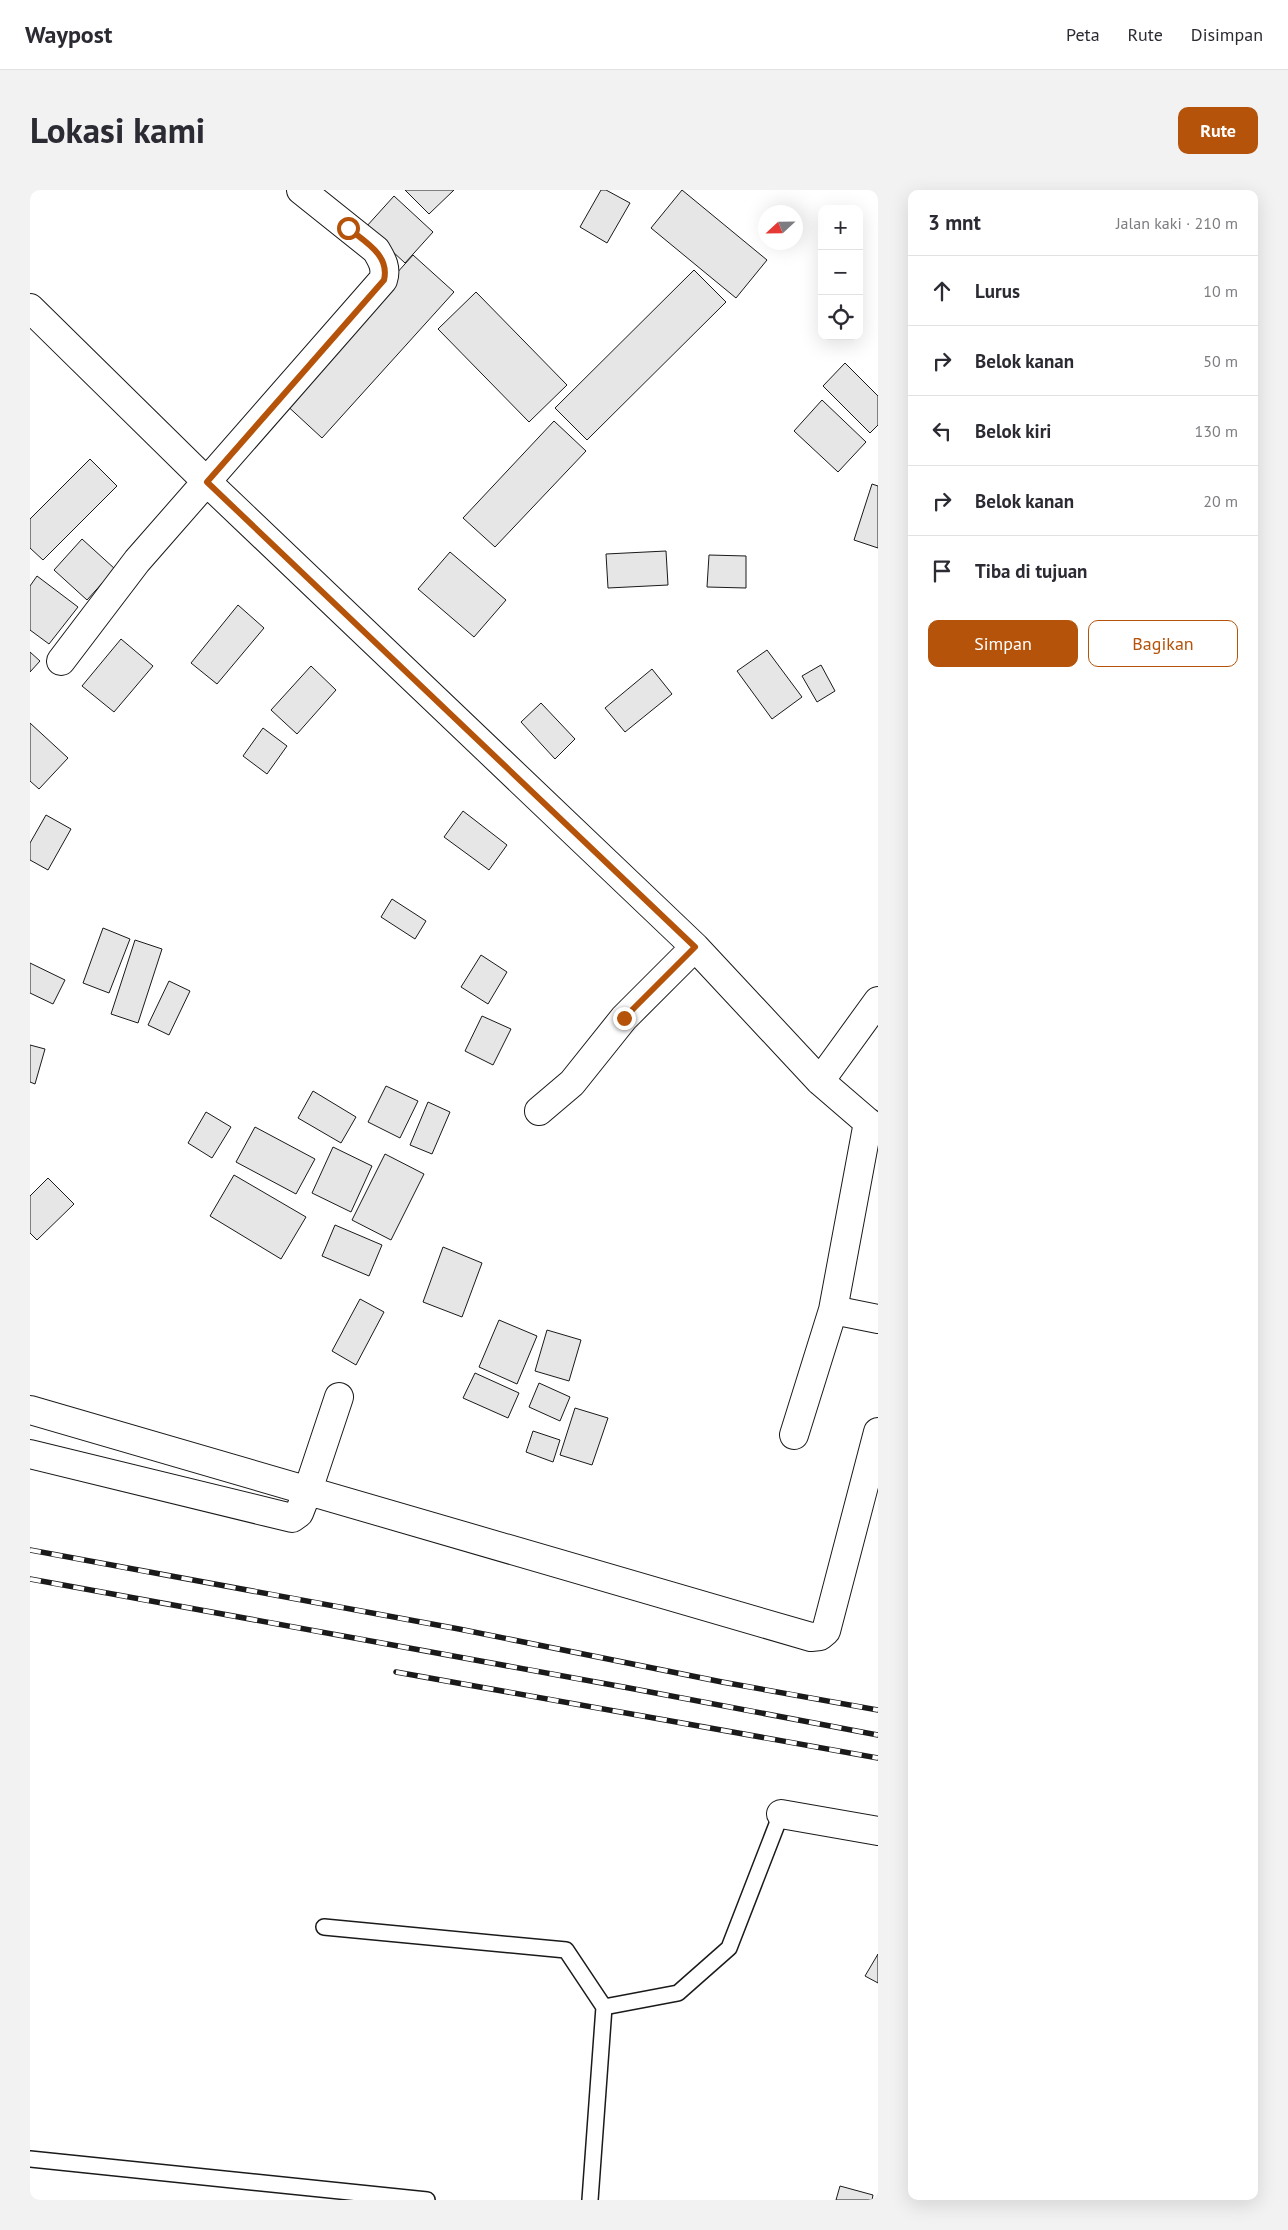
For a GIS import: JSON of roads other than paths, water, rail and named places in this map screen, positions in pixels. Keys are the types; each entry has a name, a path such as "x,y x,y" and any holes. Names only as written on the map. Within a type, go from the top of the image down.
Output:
{"street":[{"path":"61,661 137,561 384,280 386,272 382,259 376,250 300,190"},
{"path":"30,308 207,482 695,947 820,1081 873,1127 833,1310 794,1435"},
{"path":"539,1111 572,1083 624,1018 695,947"},
{"path":"820,1081 878,1001"},
{"path":"833,1310 878,1319"},
{"path":"30,1454 292,1518 299,1513 339,1398"},
{"path":"30,1410 811,1637 820,1636 826,1632 878,1432"},
{"path":"781,1814 878,1831"}],"lane":[{"path":"604,2007 678,1993 729,1948 781,1814"},
{"path":"324,1928 566,1950 604,2007 590,2200"},
{"path":"30,2159 427,2200"}],"railway":[{"path":"30,1550 459,1629 722,1682 878,1710"},
{"path":"30,1579 878,1735"},
{"path":"396,1672 878,1758"}]}
